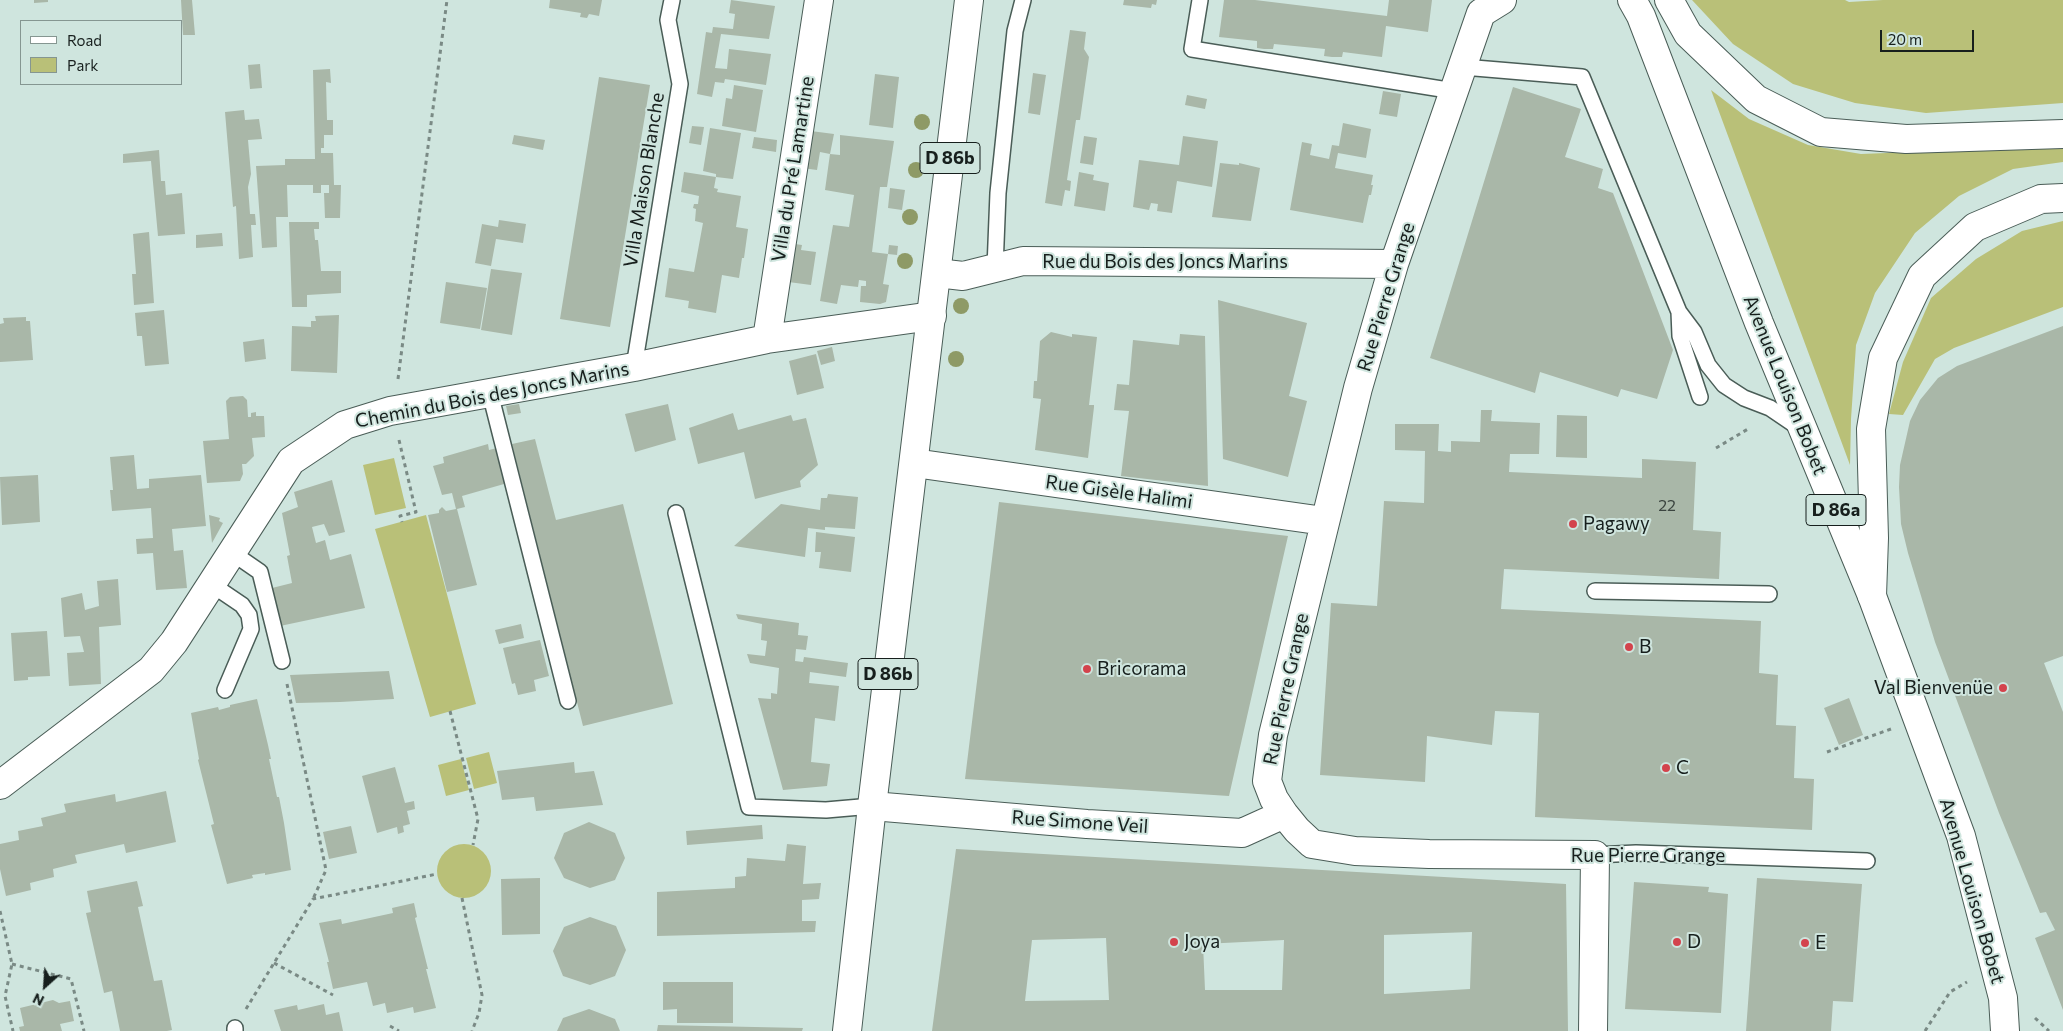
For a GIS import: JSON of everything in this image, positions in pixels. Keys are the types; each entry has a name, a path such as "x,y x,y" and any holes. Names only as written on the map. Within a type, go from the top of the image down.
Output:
{"main road":[{"name":"Villa du Pré Lamartine","path":"766,339 818,0"},
{"name":"D 86b","path":"847,1031 872,806 969,0"},
{"name":"Rue Pierre Grange","path":"1502,0 1481,14 1394,264 1358,388 1324,521 1272,735 1267,781 1274,799 1284,814 1312,844 1355,851 1429,854 1596,855"},
{"name":"Avenue Louison Bobet","path":"1632,0 1640,16 1759,323 1872,596 1960,836 1998,975 2003,998 2005,1031"},
{"path":"1668,0 1688,34 1756,99 1821,132 1906,139 2063,134"},
{"path":"1872,596 1874,538 1871,430 1883,358 1922,276 1975,227 2041,199 2063,198"},
{"name":"Rue du Bois des Joncs Marins","path":"937,273 963,276 1023,261 1394,264"},
{"name":"Chemin du Bois des Joncs Marins","path":"0,785 150,670 174,642 291,461 344,425 396,410 634,367 766,339 932,316"},
{"name":"Rue Gisèle Halimi","path":"914,463 1324,521"},
{"name":"Rue Simone Veil","path":"872,806 1087,824 1242,833 1284,814"},
{"path":"1592,1031 1596,855"}],"lane":[{"name":"Villa Maison Blanche","path":"634,367 680,84 668,20 672,0"},
{"path":"995,268 998,193 1014,41 1023,0"},
{"path":"1200,0 1192,49 1459,79 1582,77 1678,312 1694,332 1708,365 1724,385 1744,398 1770,408 1804,431"},
{"path":"1678,312 1680,336 1700,397"},
{"path":"490,393 568,701"},
{"path":"676,513 749,807 826,810 872,806"},
{"path":"231,552 260,572 282,661"},
{"path":"210,584 242,605 249,615 251,628 225,690"},
{"path":"1595,591 1769,594"},
{"name":"Rue Pierre Grange","path":"1596,855 1636,853 1867,861"}],"path":[{"path":"402,522 400,516 416,512 396,429 398,385 447,0"},
{"path":"1716,448 1748,428"},
{"path":"235,1030 313,899 326,870 282,661"},
{"path":"450,711 478,819 473,845"},
{"path":"1827,752 1864,738"},
{"path":"313,899 436,874"},
{"path":"462,898 482,995 479,1012 472,1031"},
{"path":"0,911 12,964 5,996 13,1031"},
{"path":"274,963 333,995"},
{"path":"12,964 71,978 84,1031"},
{"path":"1925,1031 1950,992 1968,982 1998,975"},
{"path":"390,1026 399,1031"}],"green space":[{"path":"1692,0 1845,0 1849,2 1883,0 2063,0 2063,103 1926,113 1855,103 1793,84 1733,44"},
{"path":"1711,90 1749,119 1808,145 1861,154 2063,146 2063,162 2013,169 1959,196 1915,233 1875,293 1856,345 1850,465"},
{"path":"2063,221 2063,307 1954,348 1935,359 1903,415 1889,414 1903,362 1931,298 1976,259 2022,231"},
{"path":"394,458 406,508 375,515 363,465"},
{"path":"426,515 476,704 430,717 375,529"},
{"path":"489,752 497,783 474,789 466,758"},
{"path":"461,759 469,790 446,796 438,765"},
{"path":"459,844 469,844 479,848 487,856 491,871 487,886 479,894 469,898 459,898 449,894 441,886 437,876 437,866 441,856 449,848"}],"building":[{"path":"34,0 48,0 48,2 34,3"},
{"path":"181,0 192,0 195,35 183,35"},
{"path":"550,0 602,0 599,16 589,14 587,18 580,17 581,13 549,8"},
{"path":"731,0 775,6 769,39 721,34 715,68 727,69 729,49 771,54 766,85 725,79 724,83 715,82 712,97 697,94 706,32 712,33 713,27 733,29 735,14 729,13"},
{"path":"1124,0 1157,0 1156,5 1152,4 1151,8 1123,5"},
{"path":"1224,0 1255,0 1387,16 1389,0 1432,0 1428,32 1386,26 1382,57 1343,52 1342,57 1332,57 1324,56 1325,49 1274,44 1273,49 1264,49 1257,48 1257,41 1219,37"},
{"path":"1070,30 1086,32 1084,49 1089,57 1080,120 1076,120 1067,180 1071,181 1070,191 1065,190 1062,206 1045,203"},
{"path":"260,64 262,88 250,89 248,65"},
{"path":"330,69 331,83 326,82 327,120 333,120 333,135 324,135 324,148 321,148 321,153 333,153 334,185 341,185 340,218 325,218 324,193 329,193 329,185 321,185 321,193 313,193 313,185 287,185 288,217 276,217 277,247 262,248 256,166 285,165 285,159 315,159 313,70"},
{"path":"1033,73 1046,75 1040,115 1028,113"},
{"path":"875,74 899,77 893,128 869,125"},
{"path":"599,77 650,85 610,327 560,319"},
{"path":"734,85 763,90 756,132 722,126 726,98 732,99"},
{"path":"1513,87 1581,109 1565,157 1603,169 1598,188 1613,193 1673,350 1657,399 1621,389 1618,397 1540,372 1535,393 1430,358"},
{"path":"1383,91 1401,94 1397,117 1379,114"},
{"path":"1187,95 1207,99 1205,109 1185,105"},
{"path":"244,110 245,120 259,119 262,139 248,140 251,174 248,187 250,214 255,214 256,225 251,225 253,257 239,259 236,206 233,207 225,112"},
{"path":"1343,123 1371,129 1366,158 1338,153 1335,168 1373,175 1371,195 1369,195 1363,223 1290,210 1302,142 1312,144 1310,155 1329,159 1332,145 1339,146"},
{"path":"692,126 704,127 701,145 689,143"},
{"path":"710,128 741,133 733,179 716,177 716,174 703,171"},
{"path":"803,130 834,134 830,154 820,152 817,170 802,168"},
{"path":"514,135 545,140 543,150 512,144"},
{"path":"840,135 894,141 887,187 880,187 872,252 888,254 883,284 889,285 886,302 880,304 860,302 861,286 866,286 866,281 859,280 858,287 841,285 837,304 820,301 833,225 849,227 854,195 825,190 830,154 840,155"},
{"path":"1084,136 1097,138 1093,165 1080,163"},
{"path":"1183,136 1218,141 1212,187 1177,181 1172,213 1157,211 1158,204 1151,203 1149,210 1133,207 1139,160 1179,165"},
{"path":"754,137 777,140 776,152 752,148"},
{"path":"159,150 161,181 165,181 166,195 182,193 185,234 158,236 151,161 123,163 123,154"},
{"path":"1220,163 1239,165 1239,163 1260,168 1251,221 1212,217"},
{"path":"684,172 716,177 714,188 718,189 717,192 741,196 736,227 748,229 744,258 742,258 739,278 722,275 716,313 688,308 689,301 665,297 669,268 694,272 703,223 695,221 696,209 693,208 694,204 698,204 699,196 681,192"},
{"path":"1079,172 1094,175 1093,180 1109,183 1105,211 1074,206"},
{"path":"890,188 905,190 902,210 888,208"},
{"path":"499,220 526,224 523,243 496,239 491,266 475,263 482,224 498,227"},
{"path":"289,222 319,222 319,229 314,229 315,240 318,240 321,271 341,271 341,293 307,295 307,307 292,307"},
{"path":"149,232 154,303 134,305 132,274 136,274 133,234"},
{"path":"222,233 223,246 196,248 196,235"},
{"path":"795,244 802,245 801,250 816,252 811,285 781,281"},
{"path":"889,245 898,246 897,255 888,254"},
{"path":"491,269 522,273 512,335 481,330"},
{"path":"446,282 487,288 480,329 440,323"},
{"path":"1218,300 1307,323 1289,396 1307,401 1288,477 1223,459"},
{"path":"164,310 169,364 145,366 142,336 137,336 135,313"},
{"path":"339,315 337,373 291,371 292,326 311,327 311,321 316,321 315,316"},
{"path":"26,317 26,321 30,321 33,360 0,362 0,324 4,323 3,318"},
{"name":"Val Bienvenüe","path":"2063,326 2063,656 2044,663 2063,712 2063,1010 2035,938 2055,930 2046,912 2040,913 1999,813 1935,642 1901,524 1899,487 1900,465 1910,421 1920,400 1938,378 1957,366"},
{"path":"1051,332 1072,337 1072,334 1097,337 1089,405 1094,405 1094,407 1088,458 1035,450 1041,399 1033,398 1034,381 1037,381 1040,341"},
{"path":"1180,334 1205,336 1208,486 1121,476 1129,411 1114,410 1117,384 1129,385 1133,340 1179,345"},
{"path":"264,339 266,359 245,362 243,342"},
{"path":"832,347 835,361 821,365 817,351"},
{"path":"816,354 824,388 797,395 789,361"},
{"path":"243,396 247,400 248,417 251,417 251,413 256,412 256,416 264,416 265,437 252,438 254,456 246,464 242,464 243,474 240,481 207,483 203,441 229,439 226,401 230,397"},
{"path":"519,404 521,413 508,415 506,406"},
{"path":"668,404 676,440 635,452 625,414"},
{"path":"1481,410 1492,410 1491,421 1540,423 1539,454 1510,454 1509,472 1642,478 1642,459 1696,462 1693,530 1721,532 1719,579 1504,569 1501,609 1761,621 1759,673 1778,675 1776,725 1796,726 1794,778 1814,779 1812,830 1535,817 1539,713 1495,711 1492,745 1427,736 1425,782 1320,775 1331,603 1377,606 1384,501 1424,503 1425,451 1395,450 1395,424 1439,424 1438,451 1451,452 1451,441 1480,442"},
{"path":"733,413 738,430 791,415 793,421 806,418 818,465 800,481 801,487 755,499 744,452 698,464 689,428"},
{"path":"1557,415 1587,416 1587,458 1556,457"},
{"path":"535,439 556,520 623,504 673,704 583,726 512,444"},
{"path":"488,444 489,450 501,447 511,482 462,496 465,507 457,509 477,585 447,592 428,515 439,513 442,507 446,511 456,509 452,493 442,495 433,466 444,463 443,457"},
{"path":"134,455 137,489 149,488 149,479 201,475 206,526 172,529 174,551 183,550 187,588 156,590 153,553 137,554 136,539 153,538 151,508 112,511 110,490 113,490 110,457"},
{"path":"38,475 40,522 2,525 0,477"},
{"path":"332,480 345,532 329,536 324,524 312,527 316,543 325,540 330,560 351,554 365,608 280,626 272,588 292,583 287,556 290,555 282,513 298,507 294,492"},
{"path":"828,494 858,497 855,529 825,527 825,530 808,528 805,557 734,546 781,504 820,510 821,498 827,498"},
{"path":"999,502 1288,536 1229,796 965,779"},
{"path":"209,515 220,518 219,521 223,523 212,543"},
{"path":"816,532 855,537 851,572 819,568 821,552 815,552"},
{"path":"118,579 121,625 99,627 101,684 69,686 67,653 84,652 80,636 64,637 61,598 82,593 85,610 99,606 97,581"},
{"path":"736,614 799,623 798,635 808,636 806,650 796,649 795,661 803,662 804,657 848,663 846,677 810,672 809,683 839,686 835,721 815,718 811,762 830,764 827,786 783,790 758,698 771,699 771,693 777,694 779,668 750,663 747,654 765,656 767,641 761,640 762,624 738,619"},
{"path":"521,624 524,638 499,644 495,630"},
{"path":"47,631 50,676 28,677 28,680 14,681 11,633"},
{"path":"540,640 549,676 534,680 536,691 518,695 515,683 512,684 503,648"},
{"path":"389,671 394,699 340,702 296,703 290,675"},
{"path":"1849,698 1863,735 1839,745 1824,708"},
{"path":"257,699 271,759 269,759 277,797 279,797 291,870 265,875 265,873 252,875 253,878 227,884 211,825 214,824 198,760 191,713 218,707 219,710 230,707 230,705"},
{"path":"574,762 575,773 594,771 603,805 536,811 534,797 502,800 497,771"},
{"path":"395,767 405,803 414,801 415,809 407,811 410,824 403,826 404,832 398,834 397,827 377,833 362,776"},
{"path":"166,791 176,842 126,853 124,844 75,855 77,863 53,869 54,877 30,883 31,890 6,896 0,869 0,844 19,840 18,831 43,826 41,818 66,812 64,804 115,794 116,802"},
{"path":"589,822 615,833 625,858 615,880 590,888 564,878 554,858 564,833"},
{"path":"762,825 763,839 687,845 686,831"},
{"path":"351,826 357,853 329,859 323,832"},
{"path":"787,844 806,846 803,884 821,883 819,899 802,900 802,921 816,921 815,932 657,936 657,892 735,888 735,877 746,876 747,858 785,861"},
{"name":"Joya","path":"956,849 1566,884 1568,1031 932,1031","holes":["1472,932 1470,989 1384,994 1384,935","1106,938 1109,1000 1025,1001 1032,940","1284,940 1282,990 1205,990 1203,944"]},
{"path":"540,878 540,934 502,935 501,879"},
{"name":"E","path":"1757,878 1862,884 1853,1002 1833,1001 1831,1031 1746,1031"},
{"path":"137,881 143,906 138,907 154,981 162,980 172,1030 120,1031 112,991 104,993 86,913 91,912 87,891"},
{"name":"D","path":"1634,882 1709,887 1708,892 1728,894 1721,1013 1625,1009"},
{"path":"414,903 417,917 415,918 436,1008 414,1013 413,1007 387,1013 385,1003 373,1006 367,982 333,989 327,962 329,962 319,923 341,919 342,924 393,913 392,908"},
{"path":"590,917 616,926 626,950 615,976 590,985 563,976 553,951 564,927"},
{"path":"663,982 733,982 733,1023 677,1023 677,1009 663,1010"},
{"path":"53,1000 59,1003 70,1001 74,1021 60,1024 62,1031 20,1031 19,1027 24,1026 20,1008"},
{"path":"324,1004 326,1015 339,1012 343,1031 281,1031 274,1010 297,1005 298,1010"},
{"path":"589,1009 615,1019 620,1031 557,1031 563,1018"},
{"path":"658,1025 803,1028 802,1031 657,1031"}],"place":[{"name":"Pagawy","path":"1573,524"},
{"name":"B","path":"1629,647"},
{"name":"Bricorama","path":"1087,669"},
{"name":"Val Bienvenüe","path":"2003,688"},
{"name":"C","path":"1666,768"},
{"name":"Joya","path":"1174,942"},
{"name":"D","path":"1677,942"},
{"name":"E","path":"1805,943"}]}
